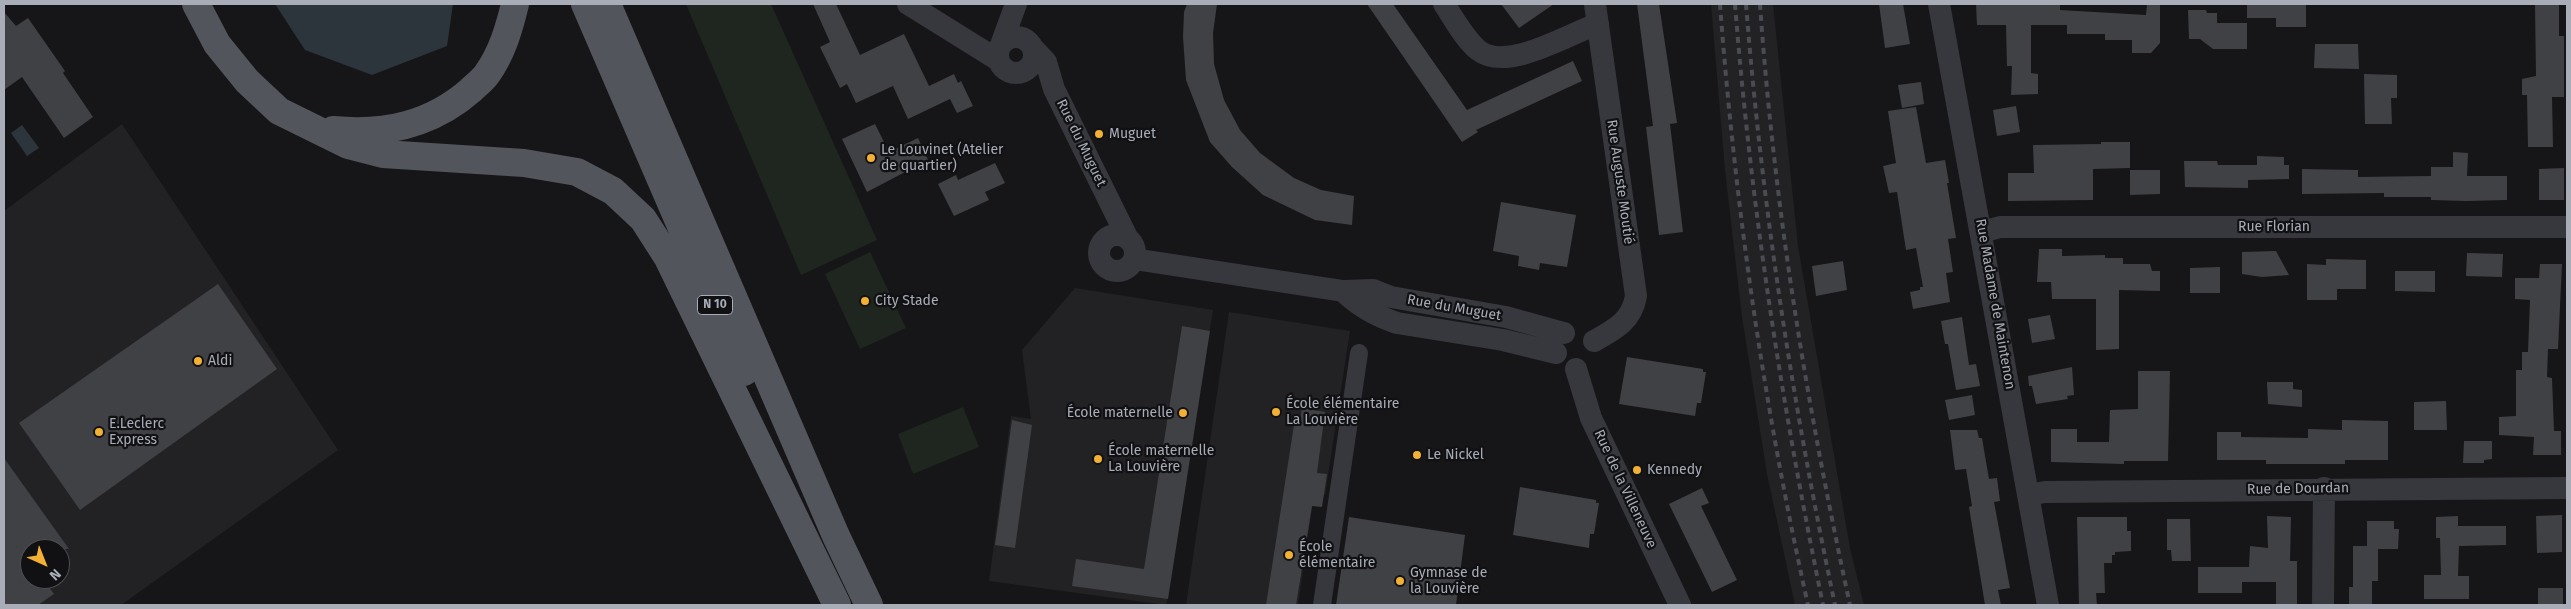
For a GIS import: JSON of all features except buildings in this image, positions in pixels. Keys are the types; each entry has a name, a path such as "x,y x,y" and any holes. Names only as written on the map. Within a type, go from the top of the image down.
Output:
{"main road":[{"path":"196,4 217,44 247,81 280,111 312,128 348,145 383,154 524,163 577,172 613,191 643,219 668,258 837,605"},
{"path":"312,128 356,132 403,128 452,107 487,75 506,40 515,4"},
{"name":"N 10","path":"585,4 782,459 848,605"},
{"name":"N 10","path":"607,4 836,536 869,605"}],"street":[{"path":"908,4 1000,51"},
{"path":"1000,51 1013,36 1025,38 1031,44 1034,59 1023,71 1008,71 1000,51 1016,4"},
{"name":"Rue du Muguet","path":"1022,4 1031,44 1046,62 1054,90 1107,198 1123,245 1343,291 1373,290 1391,297 1506,317 1564,333"},
{"path":"1444,4 1470,42 1485,54 1501,58 1519,56 1596,14"},
{"name":"Rue Madame de Maintenon","path":"1939,4 1982,232 2048,605"},
{"name":"Rue Auguste Moutié","path":"1594,341 1615,330 1624,321 1634,306 1636,296 1596,14"},
{"name":"Rue du Muguet","path":"1023,71 1054,90"},
{"name":"Rue Florian","path":"1982,232 2000,227 2567,227"},
{"name":"Rue du Muguet","path":"1343,291 1356,304 1382,318 1397,323 1503,340 1556,353"},
{"path":"1570,330 1581,330 1594,341 1595,354 1592,360 1583,368 1576,369 1561,363 1556,353 1557,342 1564,333 1570,330"},
{"path":"1322,605 1359,353"},
{"name":"Rue de la Villeneuve","path":"1576,369 1591,418 1680,605"},
{"path":"2324,488 2324,605"},
{"name":"Rue de Dourdan","path":"2028,495 2045,492 2324,488 2567,488"}],"shaded area":[{"path":"275,4 453,4 447,46 372,75 305,50"},
{"path":"686,4 771,4 877,240 801,275"},
{"path":"1711,4 1773,4 1798,246 1850,548 1864,605 1795,605 1767,474 1742,317 1725,170"},
{"path":"122,124 338,450 121,605 4,605 4,211"},
{"path":"22,125 39,148 27,156 11,133"},
{"name":"City Stade","path":"870,252 906,328 860,349 825,274"},
{"name":"École maternelle La Louvière","path":"1075,288 1213,310 1166,605 989,581 1011,416 1031,419 1022,350"},
{"name":"École élémentaire La Louvière","path":"1229,312 1350,331 1325,495 1314,494 1298,605 1186,605"},
{"path":"963,407 979,447 913,474 898,434"}],"railway":[{"path":"1720,4 1734,155 1753,306 1778,456 1808,605"},
{"path":"1735,4 1759,231 1781,381 1823,605"},
{"path":"1746,4 1761,156 1781,306 1806,456 1835,605"},
{"path":"1760,4 1774,155 1794,306 1834,531 1850,605"}],"place":[{"name":"Muguet","path":"1099,134"},
{"name":"Le Louvinet (Atelier de quartier)","path":"871,158"},
{"name":"City Stade","path":"865,301"},
{"name":"Aldi","path":"198,361"},
{"name":"École élémentaire La Louvière","path":"1276,412"},
{"name":"École maternelle","path":"1183,413"},
{"name":"E.Leclerc Express","path":"99,432"},
{"name":"Le Nickel","path":"1417,455"},
{"name":"École maternelle La Louvière","path":"1098,459"},
{"name":"Kennedy","path":"1637,470"},
{"name":"École élémentaire","path":"1289,555"},
{"name":"Gymnase de la Louvière","path":"1400,581"}]}
